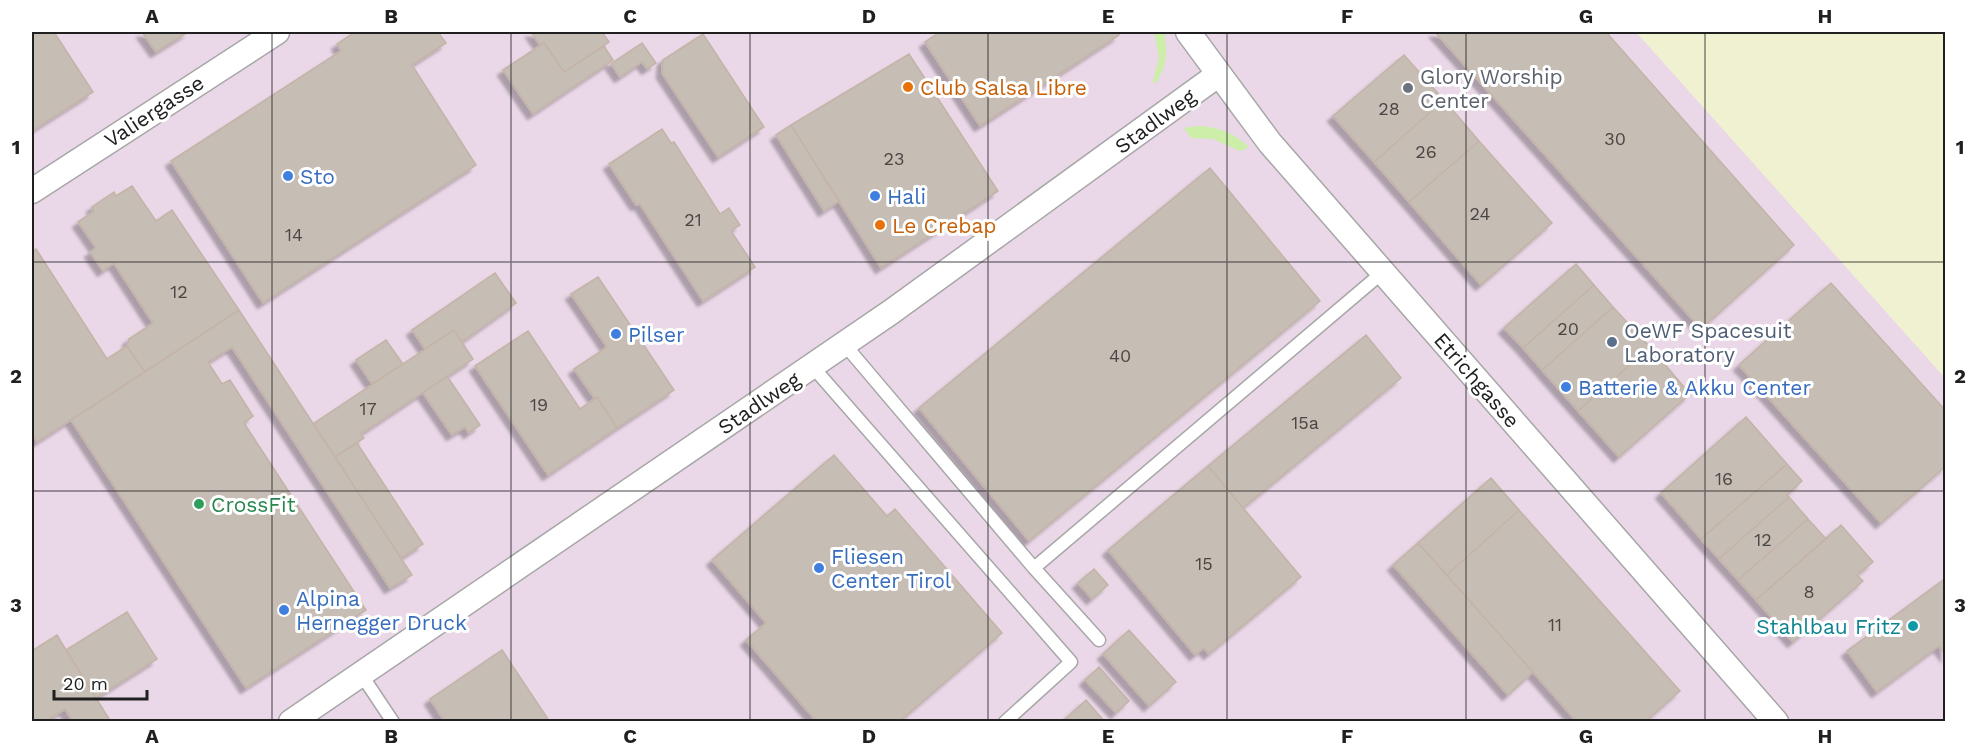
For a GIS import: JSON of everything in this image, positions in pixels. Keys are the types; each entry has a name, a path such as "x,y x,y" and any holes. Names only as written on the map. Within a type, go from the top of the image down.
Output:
{"street":[{"name":"Valiergasse","path":"32,190 277,32"},
{"name":"Etrichgasse","path":"1188,32 1270,143 1776,722"},
{"name":"Stadlweg","path":"291,722 845,345 1219,74"}],"lane":[{"path":"1034,568 1383,272"},
{"path":"845,345 1034,568 1099,640"},
{"path":"812,366 1071,662 1005,722"},
{"path":"361,674 393,722"}],"shaded area":[{"path":"32,32 1945,32 1945,721 32,721"}],"green space":[{"path":"1154,32 1164,32 1166,46 1164,66 1155,84 1153,81 1159,57"},
{"path":"1636,32 1945,33 1945,378"},
{"path":"1196,126 1225,131 1249,147 1240,151 1213,139 1191,138 1184,128"}],"building":[{"path":"32,32 54,32 93,92 32,131"},
{"path":"142,32 188,32 156,52"},
{"path":"355,32 438,32 446,43 412,65 476,165 263,303 171,161 341,51 337,44"},
{"path":"531,32 602,32 609,42 564,72 544,43 540,45"},
{"path":"940,32 1117,32 1119,35 980,126 925,42"},
{"path":"1435,32 1606,32 1794,245 1701,329"},
{"path":"703,34 764,127 718,157 662,73 663,60"},
{"path":"544,43 564,72 604,46 613,60 533,114 503,70"},
{"path":"642,43 656,63 647,69 642,62 620,77 611,64"},
{"path":"909,54 998,191 881,268 791,125"},
{"path":"1404,55 1444,100 1374,162 1333,116"},
{"path":"1444,100 1479,141 1409,202 1374,162"},
{"path":"791,125 839,201 824,211 776,135"},
{"path":"662,129 671,143 674,142 720,214 729,208 740,225 731,231 755,267 703,301 640,204 636,205 609,164"},
{"path":"1479,141 1552,223 1481,285 1409,202"},
{"path":"1210,168 1320,301 1029,541 919,408"},
{"path":"132,186 156,221 172,210 239,310 145,372 127,346 129,339 153,323 114,263 103,271 90,252 96,248 78,222 94,211 92,207 114,192 116,196"},
{"path":"36,249 107,359 127,346 145,372 37,442 32,433 32,252"},
{"path":"1576,264 1594,285 1523,348 1504,328"},
{"path":"495,273 516,303 462,342 454,330 425,349 412,330"},
{"path":"598,277 674,390 617,428 597,397 595,399 574,369 607,347 571,294"},
{"path":"1831,283 1946,411 1946,466 1881,523 1739,365"},
{"path":"1594,285 1613,307 1542,370 1523,348"},
{"path":"1613,307 1650,347 1578,411 1542,370"},
{"path":"239,310 412,575 390,588 232,347 208,362 222,384 230,380 253,416 244,423 366,610 246,688 71,420"},
{"path":"454,330 473,359 361,434 364,438 335,457 313,424"},
{"path":"528,331 580,409 597,397 617,428 548,475 475,366"},
{"path":"1366,335 1401,378 1243,508 1208,466"},
{"path":"386,340 403,364 372,384 356,360"},
{"path":"1650,347 1690,394 1619,457 1578,411"},
{"path":"447,376 480,425 469,433 465,427 452,435 423,393"},
{"path":"1746,417 1787,464 1701,539 1661,493"},
{"path":"357,443 423,544 401,558 335,457"},
{"path":"834,455 887,516 895,509 1002,633 899,722 817,722 746,640 766,623 712,560"},
{"path":"1787,464 1802,481 1787,495 1789,497 1719,559 1701,539"},
{"path":"1208,466 1301,577 1209,654 1204,648 1195,655 1108,550"},
{"path":"1491,478 1519,510 1447,575 1418,543"},
{"path":"1789,497 1808,519 1738,580 1719,559"},
{"path":"1519,510 1680,691 1645,722 1577,722 1447,575"},
{"path":"1808,519 1826,539 1756,600 1738,580"},
{"path":"1841,525 1873,562 1857,575 1863,581 1793,642 1756,600"},
{"path":"1418,543 1533,672 1508,695 1393,565"},
{"path":"1094,569 1108,585 1092,599 1078,583"},
{"name":"Stahlbau Fritz","path":"1946,578 1946,656 1939,646 1877,692 1847,651"},
{"path":"127,612 157,659 96,698 66,650"},
{"path":"1129,630 1176,682 1149,706 1103,654"},
{"path":"57,635 111,722 73,722 65,709 45,722 32,722 32,651"},
{"path":"502,650 550,722 445,722 430,699"},
{"path":"1099,667 1129,701 1116,713 1085,680"},
{"path":"1086,700 1105,722 1062,722"}],"place":[{"name":"Club Salsa Libre","path":"908,87"},
{"name":"Glory Worship Center","path":"1408,88"},
{"name":"Sto","path":"288,176"},
{"name":"Hali","path":"875,196"},
{"name":"Le Crebap","path":"880,225"},
{"name":"Pilser","path":"616,334"},
{"name":"OeWF Spacesuit Laboratory","path":"1612,342"},
{"name":"Batterie & Akku Center","path":"1566,387"},
{"name":"CrossFit","path":"199,504"},
{"name":"Fliesen Center Tirol","path":"819,568"},
{"name":"Alpina Hernegger Druck","path":"284,610"},
{"name":"Stahlbau Fritz","path":"1913,626"}]}
